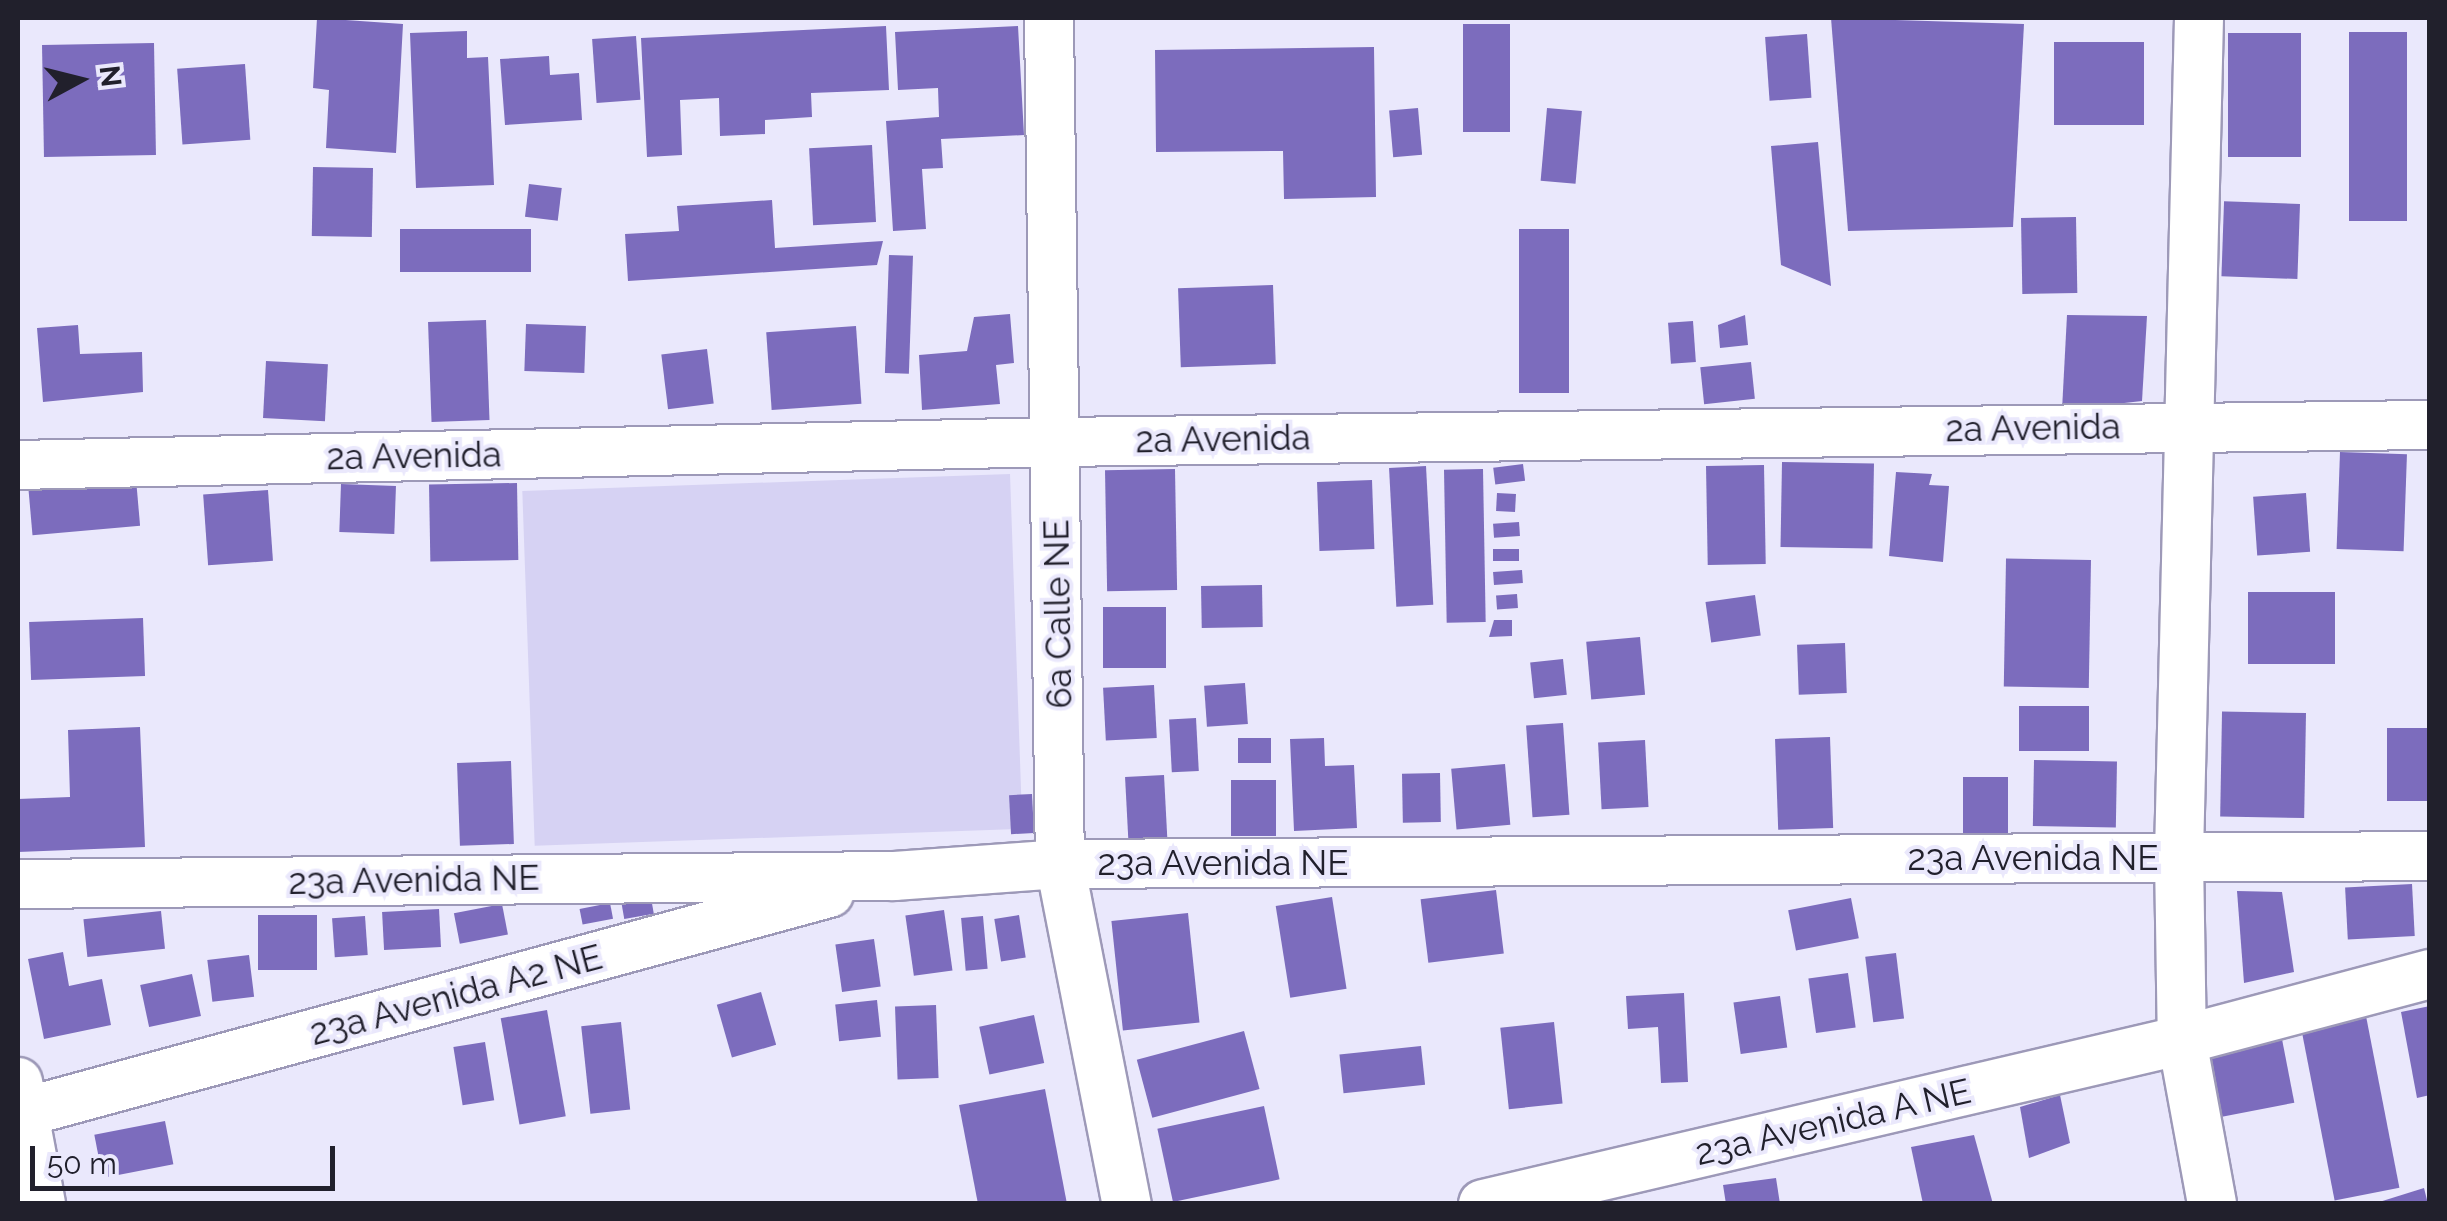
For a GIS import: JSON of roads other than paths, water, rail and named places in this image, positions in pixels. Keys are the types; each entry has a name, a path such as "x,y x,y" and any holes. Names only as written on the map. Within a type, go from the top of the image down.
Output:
{"street":[{"name":"6a Calle NE","path":"1049,18 1060,864 1127,1204"},
{"path":"2199,18 2179,857 2182,1040 2212,1204"},
{"name":"2a Avenida","path":"18,465 1056,442 2430,426"},
{"name":"23a Avenida NE","path":"18,884 894,876 1060,864 2430,856"},
{"name":"23a Avenida A2 NE","path":"19,1103 894,876"},
{"name":"23a Avenida A NE","path":"1483,1204 2182,1040 2430,974"},
{"path":"19,1103 41,1204"}]}
